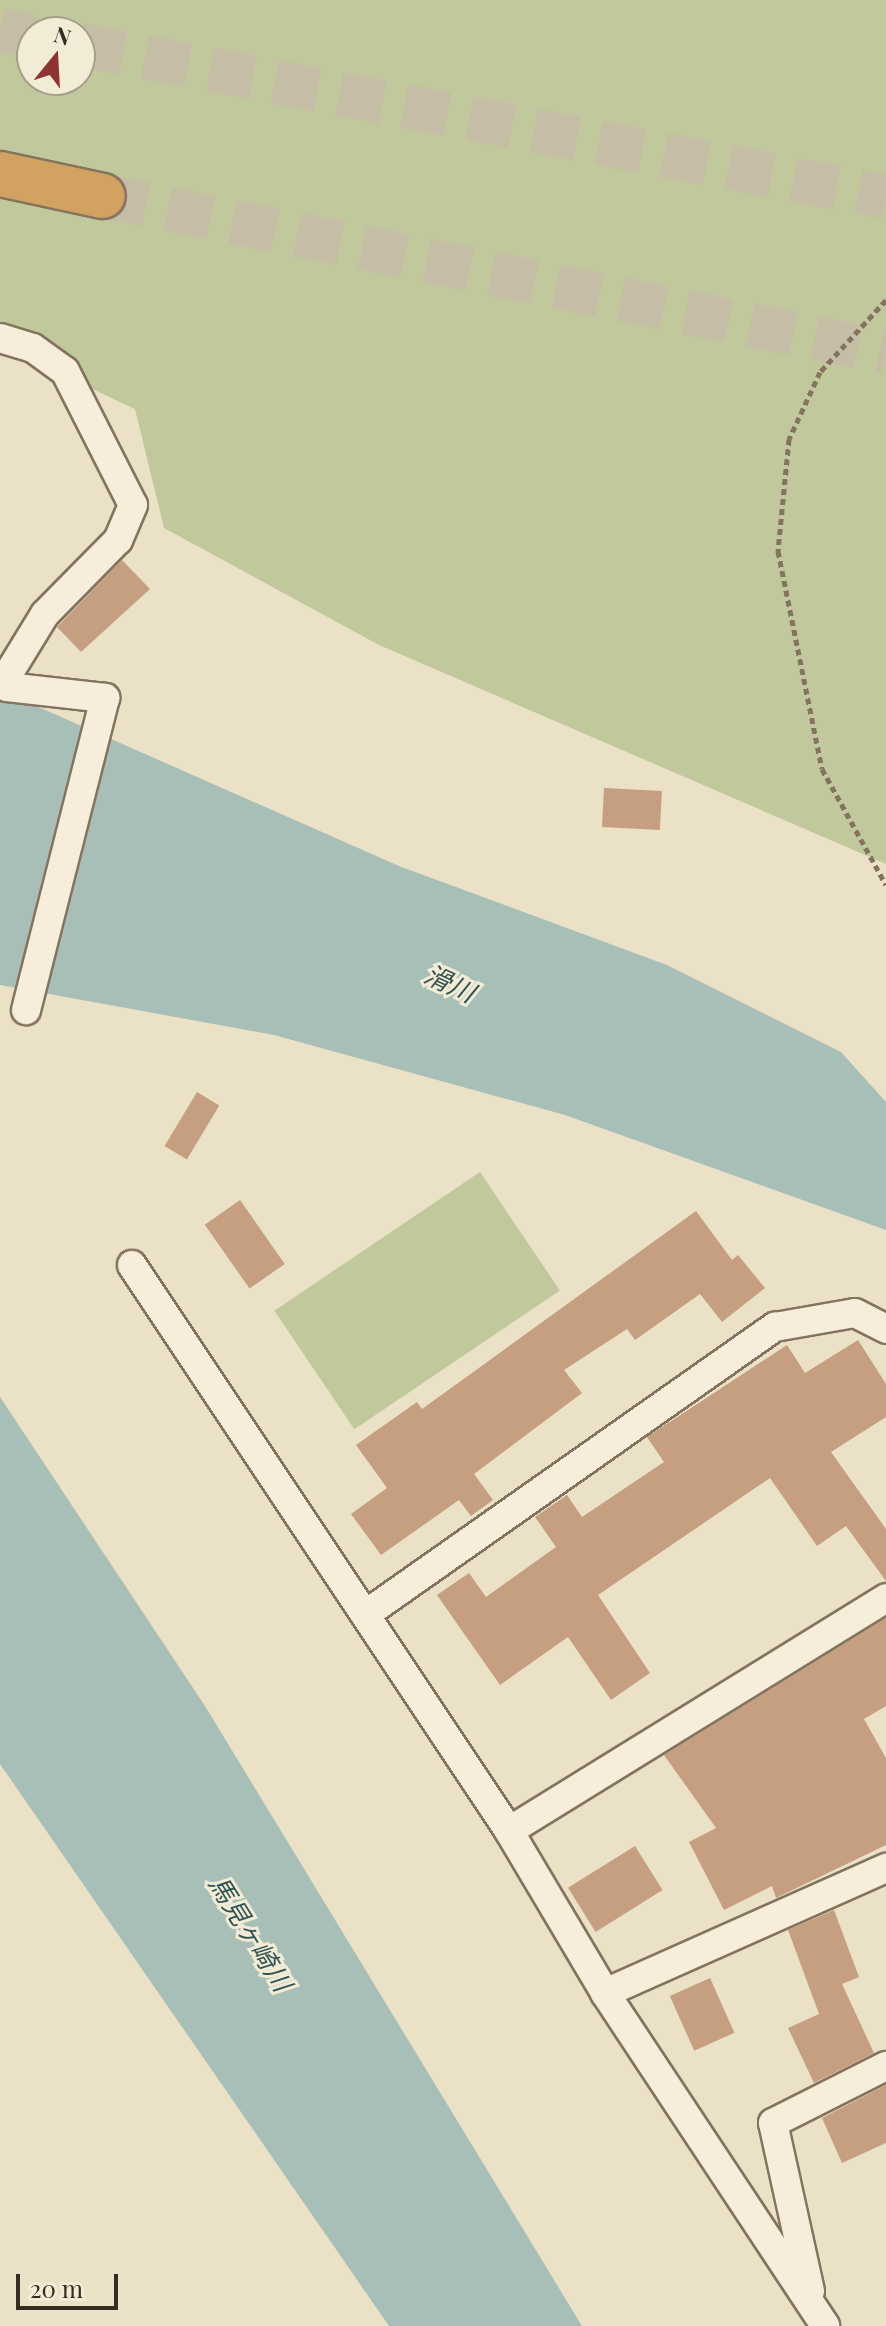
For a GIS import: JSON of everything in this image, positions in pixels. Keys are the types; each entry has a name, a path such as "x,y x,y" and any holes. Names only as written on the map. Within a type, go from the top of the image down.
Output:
{"highway":[{"path":"0,174 103,196"}],"street":[{"path":"0,338 33,348 65,371 133,505 118,540 21,644 7,687 105,698 26,1010"},
{"path":"132,1265 509,1831 605,1993 820,2318"},
{"path":"366,1614 775,1327 855,1313 886,1329"},
{"path":"509,1831 886,1598"},
{"path":"605,1993 886,1868"},
{"path":"820,2318 773,2123 886,2066"}],"path":[{"path":"886,300 820,372 789,439 778,551 822,769 886,885"}],"green space":[{"path":"0,0 886,0 886,864 379,645 164,528 135,409 0,346"},
{"path":"480,1172 560,1291 354,1429 274,1311"}],"water":[{"name":"滑川","path":"0,690 399,866 667,965 841,1052 886,1102 886,1230 565,1115 274,1035 0,985"},
{"name":"馬見ヶ崎川","path":"0,1397 205,1706 582,2326 389,2326 0,1764"}],"building":[{"path":"122,560 150,589 81,652 57,627"},
{"path":"604,788 662,791 660,830 602,827"},
{"path":"197,1092 219,1105 187,1159 165,1146"},
{"path":"240,1200 285,1264 250,1289 205,1225"},
{"path":"696,1211 732,1260 738,1255 765,1288 722,1322 700,1294 635,1340 627,1329 564,1370 582,1393 474,1474 493,1500 471,1516 459,1500 381,1555 351,1514 387,1488 356,1445 417,1402 422,1409"},
{"path":"858,1340 886,1384 886,1417 831,1452 886,1529 886,1581 846,1526 817,1546 770,1478 598,1595 650,1673 611,1700 568,1637 500,1685 437,1595 469,1573 486,1597 556,1547 535,1517 567,1495 582,1517 664,1462 647,1437 787,1345 805,1373"},
{"path":"886,1618 886,1706 864,1719 886,1758 886,1845 776,1898 772,1886 724,1910 689,1842 716,1828 664,1755"},
{"path":"635,1846 663,1890 596,1932 568,1888"},
{"path":"834,1910 859,1977 842,1984 874,2053 814,2083 788,2028 819,2014 788,1930"},
{"path":"710,1978 734,2033 694,2051 670,1996"},
{"path":"886,2085 886,2143 842,2163 822,2118"}],"tunnel":[{"path":"0,30 16,33"},
{"path":"96,48 886,197"},
{"path":"103,196 886,352"}]}
